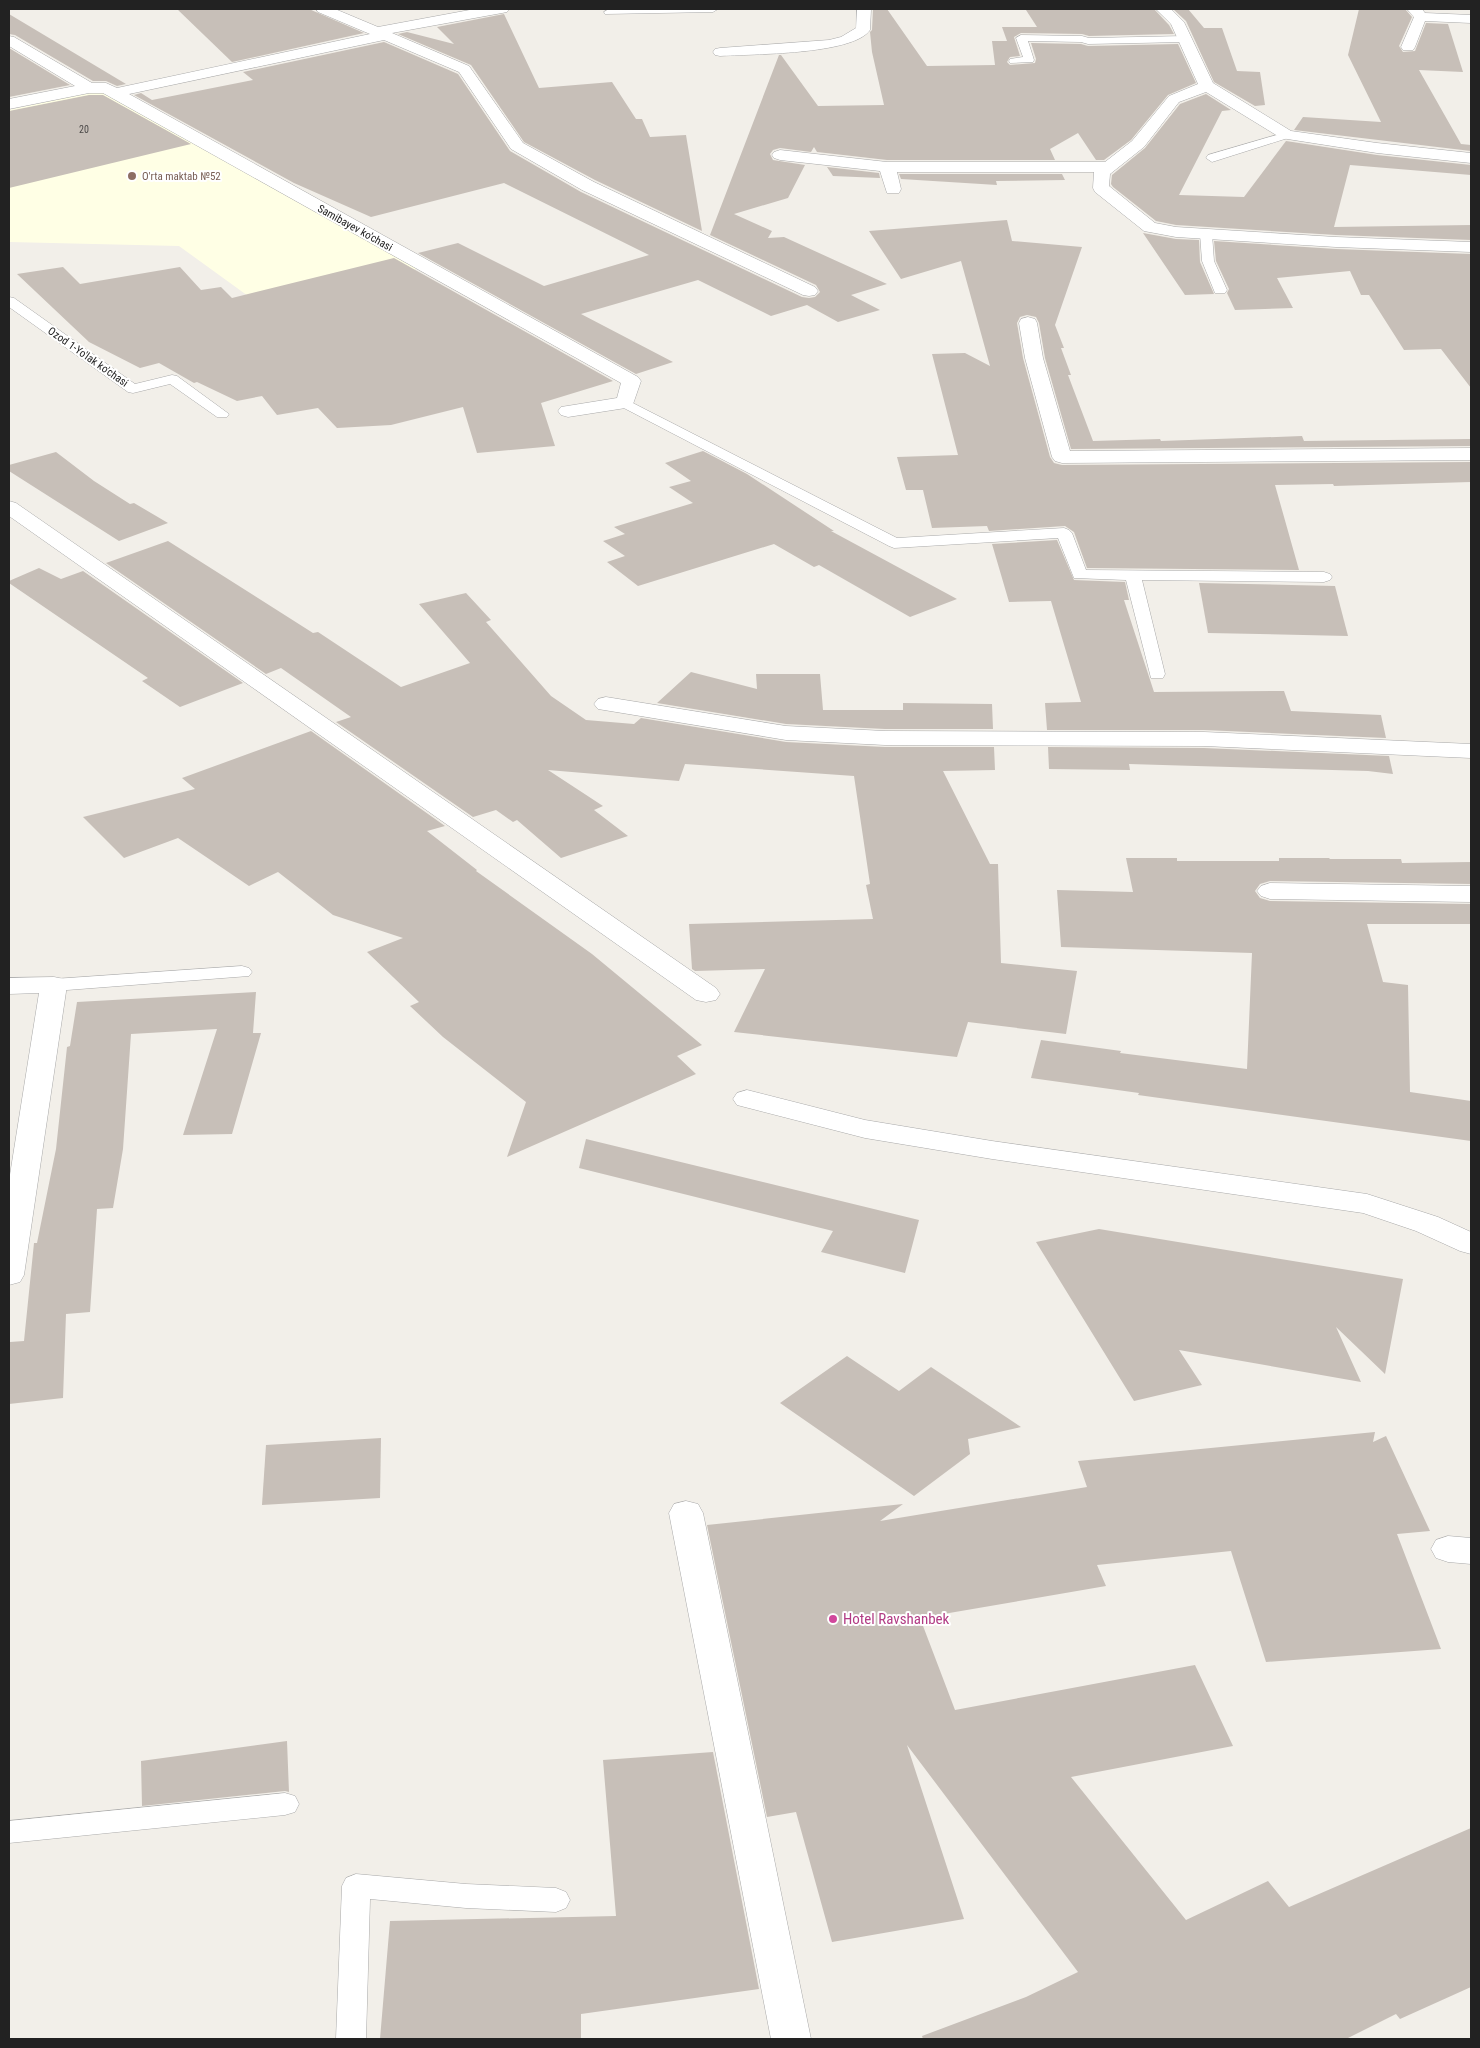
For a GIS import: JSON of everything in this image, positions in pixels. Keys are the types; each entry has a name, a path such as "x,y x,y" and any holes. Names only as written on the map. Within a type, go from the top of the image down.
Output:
{"street":[{"path":"323,9 464,69 518,146 588,186 809,291"},
{"path":"114,93 449,17 502,9"},
{"path":"720,52 829,44 846,40 863,30 864,9"},
{"path":"1163,9 1177,22 1207,86 1288,135 1377,148 1471,158"},
{"path":"1408,47 1417,23 1418,13 1471,19"},
{"name":"Samibayev ko'chasi","path":"9,40 89,88 106,88 631,380 625,403"},
{"path":"1207,86 1174,99 1138,144 1102,172 1101,188 1150,226 1176,232 1206,234 1346,243 1471,247"},
{"path":"9,104 89,88"},
{"path":"780,155 887,167 1108,167"},
{"path":"887,167 893,189"},
{"path":"1028,324 1034,358 1062,457 1471,454"},
{"path":"568,411 625,403"},
{"path":"9,507 706,994"},
{"path":"606,704 786,733 885,738 1204,739 1471,751"},
{"path":"1270,890 1471,894"},
{"path":"9,986 54,984 9,1275"},
{"path":"747,1099 865,1129 992,1150 1366,1204 1427,1224 1471,1244"},
{"path":"686,1513 791,2039"}],"lane":[{"path":"609,12 713,9"},
{"path":"1014,61 1029,60 1021,38 1082,39 1088,41 1185,39"},
{"path":"1212,158 1288,135"},
{"path":"1206,234 1208,261 1220,290"},
{"name":"Ozod 1-Yo'lak ko'chasi","path":"9,301 133,389 172,379 222,414"},
{"path":"625,403 894,543 1064,533 1080,575 1324,577"},
{"path":"1133,575 1157,674"},
{"path":"54,984 242,972"},
{"path":"9,1832 285,1804"},
{"path":"351,2039 356,1886 466,1896 556,1900"}],"shaded area":[{"name":"O'rta maktab №52","path":"102,90 420,268 266,309 179,246 9,242 9,110"}],"building":[{"path":"177,9 309,9 364,33 232,62"},
{"path":"873,9 887,9 927,66 995,65 992,41 1007,41 1002,27 1037,27 1026,10 1154,9 1169,25 1174,34 1089,36 1082,34 1021,33 1014,37 1020,56 1010,57 1007,62 1010,65 1035,63 1036,59 1031,43 1081,44 1088,46 1178,44 1196,83 1168,95 1131,140 1104,160 1096,160 1078,133 1050,149 1055,160 887,160 817,152 814,147 811,152 780,148 773,150 770,154 773,160 805,165 788,198 734,214 772,231 768,238 784,237 887,284 851,295 880,310 838,322 807,305 771,316 698,280 581,314 673,362 636,374 418,253 458,243 544,286 649,255 504,183 371,217 294,183 134,95 141,93 152,100 253,80 243,72 384,42 458,74 510,151 581,192 802,297 809,298 815,297 820,292 816,285 710,235 779,55 781,55 818,106 884,105 872,52 870,32 872,30"},
{"path":"1173,9 1188,9 1204,28 1222,28 1237,71 1260,72 1265,105 1255,106 1214,82 1186,21"},
{"path":"1359,9 1405,9 1412,17 1399,46 1403,52 1415,51 1426,23 1448,24 1463,72 1419,70 1461,144 1471,145 1471,151 1294,130 1303,117 1381,122 1348,55"},
{"path":"9,14 126,84 117,86 106,81 93,81 15,35 9,34"},
{"path":"504,14 539,88 612,82 636,119 642,119 650,137 686,135 702,231 595,180 524,142 471,65 398,34 407,32 454,44 437,27"},
{"path":"9,48 70,85 9,97"},
{"path":"1206,94 1231,110 1222,111 1179,195 1244,197 1286,141 1377,155 1471,165 1471,175 1350,165 1334,227 1471,225 1471,240 1336,235 1176,225 1156,221 1113,187 1111,184 1112,175 1145,148 1180,104"},
{"path":"89,95 103,95 191,144 9,188 9,111"},
{"path":"827,167 879,173 880,178 833,176"},
{"path":"899,174 1062,174 1065,180 996,181 997,185 901,179"},
{"path":"1007,220 1012,241 1082,247 1055,325 1064,348 1061,348 1071,375 1068,375 1093,441 1160,439 1161,441 1302,436 1304,441 1471,439 1471,446 1071,449 1045,358 1039,323 1036,317 1027,315 1020,317 1017,323 1023,358 1050,457 1054,463 1062,465 1471,462 1471,482 1334,486 1333,484 1275,485 1299,570 1087,568 1074,532 1065,526 989,531 987,526 932,528 923,490 906,490 897,457 958,455 932,354 965,353 990,366 961,261 901,279 869,231"},
{"path":"1143,233 1176,239 1199,240 1200,262 1214,294 1185,295"},
{"path":"1214,241 1336,249 1471,254 1471,388 1441,349 1404,350 1369,295 1361,295 1350,271 1277,278 1293,308 1235,310 1227,293 1229,289 1216,261"},
{"path":"394,258 613,381 541,403 555,446 477,453 463,407 391,425 337,428 318,408 277,415 262,396 237,401 197,382 194,383 159,363 140,368 89,342 17,274 63,267 80,284 180,267 201,290 221,287 232,298"},
{"path":"703,451 747,474 834,531 831,531 957,599 910,617 819,565 814,567 774,544 638,586 607,562 625,556 603,541 625,534 614,527 693,503 669,487 691,481 665,463"},
{"path":"56,452 94,481 130,504 134,503 168,523 119,541 9,471 9,465"},
{"path":"1057,540 1074,580 1125,582 1129,600 1124,600 1154,692 1284,691 1291,711 1381,715 1386,738 1204,730 1047,730 1045,703 1081,702 1051,601 1009,602 992,544"},
{"path":"168,541 313,633 318,632 401,687 470,663 419,604 466,593 491,620 486,622 551,696 586,720 634,724 641,718 786,742 885,747 994,747 995,770 943,771 990,864 998,864 1001,963 1077,971 1066,1034 968,1022 957,1057 734,1032 765,969 695,971 692,969 689,924 873,919 866,885 870,884 854,776 685,764 679,781 548,770 603,806 594,810 628,836 561,858 517,820 513,822 496,810 473,817 336,722 351,717 281,668 266,674 106,563"},
{"path":"39,568 61,579 83,571 243,683 180,707 142,681 148,678 9,583 9,581"},
{"path":"1199,583 1335,586 1348,636 1208,633"},
{"path":"691,672 757,689 756,674 820,674 823,710 903,710 903,703 992,704 993,729 885,729 786,724 657,703"},
{"path":"311,731 445,826 427,831 476,871 592,954 702,1045 677,1056 696,1074 507,1157 526,1102 443,1037 410,1006 419,1002 367,952 403,938 333,915 278,872 249,886 178,838 124,858 83,817 195,789 182,778"},
{"path":"1048,747 1204,748 1389,756 1393,774 1368,771 1129,764 1130,770 1049,769"},
{"path":"1126,858 1177,858 1177,861 1279,861 1279,858 1329,858 1401,859 1402,863 1471,862 1471,884 1270,881 1260,884 1255,891 1260,898 1270,901 1471,904 1471,924 1367,924 1383,982 1408,985 1410,1092 1471,1101 1471,1141 1138,1095 1139,1093 1031,1078 1041,1040 1121,1051 1120,1053 1247,1069 1252,953 1061,947 1057,890 1133,892"},
{"path":"256,992 253,1033 261,1033 232,1134 183,1135 217,1029 131,1034 123,1149 113,1208 97,1209 90,1312 66,1314 63,1398 9,1404 10,1342 24,1341 34,1243 37,1243 56,1149 67,1047 70,1046 77,1002"},
{"path":"586,1139 919,1220 905,1273 821,1252 833,1231 579,1168"},
{"path":"1099,1229 1403,1279 1385,1374 1336,1327 1361,1382 1179,1350 1202,1385 1134,1401 1036,1242"},
{"path":"847,1356 899,1391 931,1367 1021,1427 968,1439 970,1454 914,1496 780,1403"},
{"path":"1375,1432 1373,1442 1386,1436 1430,1531 1397,1534 1441,1649 1266,1662 1231,1551 1097,1565 1106,1586 920,1618 955,1710 1195,1665 1233,1746 1071,1777 1186,1920 1268,1881 1289,1907 1471,1828 1471,1987 1400,2019 1396,2014 1346,2039 923,2039 922,2036 1026,1997 1078,1972 907,1745 964,1919 832,1942 796,1812 767,1817 707,1525 903,1504 880,1521 1087,1487 1078,1461"},
{"path":"381,1438 380,1498 262,1505 266,1445"},
{"path":"287,1741 289,1792 142,1806 141,1761"},
{"path":"713,1752 759,1989 581,2014 581,2039 380,2039 390,1921 616,1916 603,1760"}],"place":[{"name":"O'rta maktab №52","path":"132,176"},
{"name":"Hotel Ravshanbek","path":"833,1619"}]}
